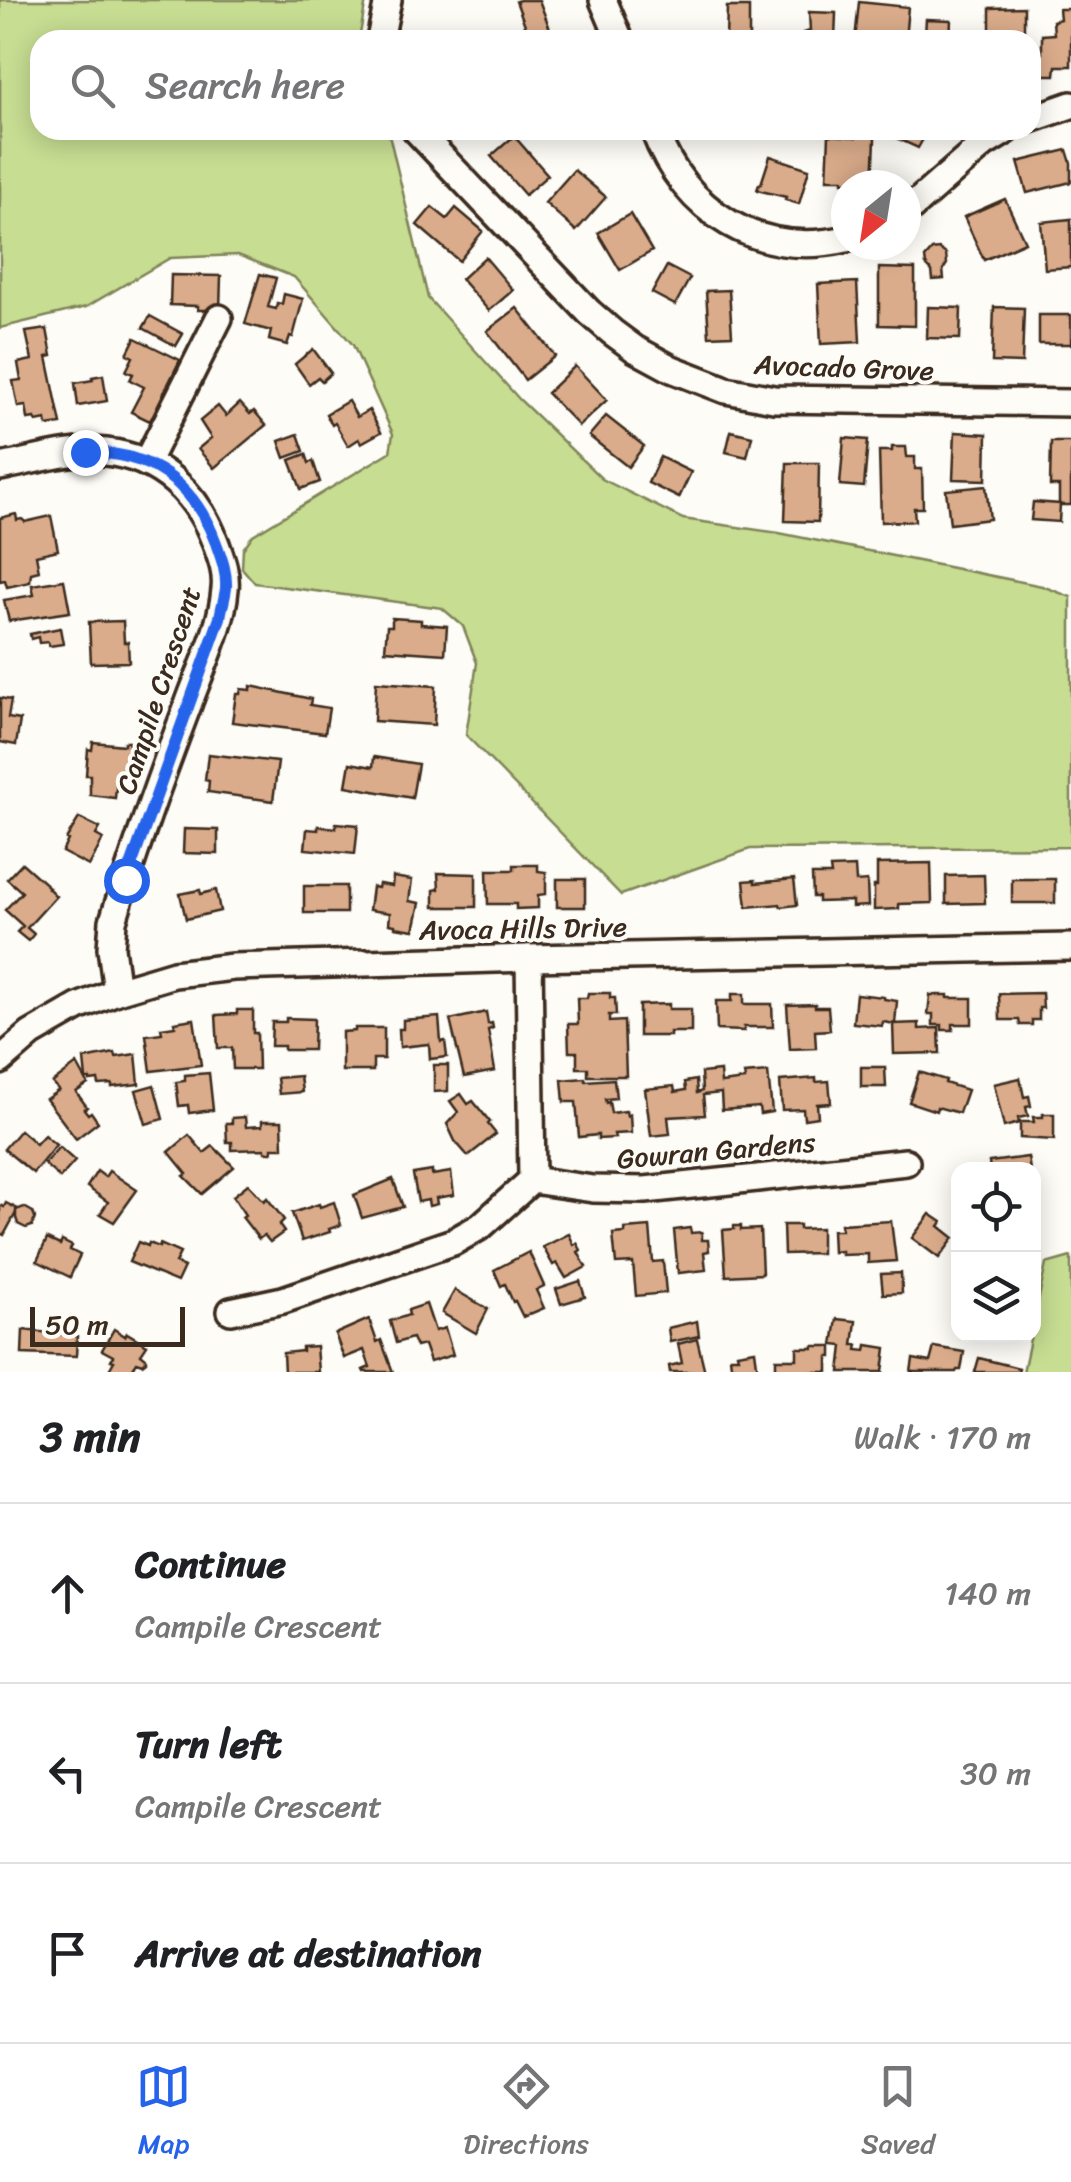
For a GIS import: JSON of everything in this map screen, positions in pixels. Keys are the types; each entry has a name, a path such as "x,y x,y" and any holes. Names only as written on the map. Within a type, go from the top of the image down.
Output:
{"street":[{"path":"382,30 388,0"},
{"path":"603,0 616,30"},
{"path":"1041,116 1071,105"},
{"name":"Avocado Grove","path":"426,140 590,312 635,349 672,369 726,390 774,399 1071,403"},
{"path":"659,140 675,173 696,199 725,222 764,238 799,244 831,240"},
{"path":"921,199 991,140"},
{"path":"146,463 218,318"},
{"name":"Campile Crescent","path":"0,467 85,452 107,452 146,463 175,480 196,502 223,563 226,587 220,618 113,922 111,948 118,990"},
{"name":"Avoca Hills Drive","path":"0,1061 31,1034 118,990 174,974 233,967 1071,947"},
{"path":"232,1311 283,1300 453,1242 481,1226 532,1180 529,958"},
{"name":"Gowran Gardens","path":"532,1180 593,1189 645,1190 906,1162"}],"green space":[{"path":"0,0 366,0 361,30 30,30 30,140 390,140 428,298 520,400 602,479 683,519 779,533 1042,586 1071,597 1071,847 750,849 621,895 466,735 477,663 463,626 442,608 255,583 242,568 243,549 253,535 390,452 393,434 353,345 294,277 238,255 170,258 86,307 0,328"},
{"path":"1071,1257 1071,1372 1023,1372 1029,1342 1041,1342 1041,1288 1046,1264"}],"building":[{"path":"539,0 550,29 527,30 516,1"},
{"path":"859,2 908,7 906,30 856,30"},
{"path":"727,7 749,7 749,30 726,30"},
{"path":"1024,7 1024,30 990,30 990,8"},
{"path":"1059,9 1071,9 1071,66 1056,66 1055,75 1041,75 1042,35 1054,34 1053,21 1060,19"},
{"path":"809,12 836,13 835,30 810,30"},
{"path":"926,19 951,20 950,30 925,30"},
{"path":"509,140 517,140 548,175 525,195 491,156"},
{"path":"829,140 875,140 874,170 831,170 831,179 827,179"},
{"path":"900,140 922,140 918,148"},
{"path":"1067,150 1071,182 1027,193 1018,162"},
{"path":"770,156 809,169 799,204 757,190"},
{"path":"574,170 606,197 576,231 545,203"},
{"path":"1005,199 1025,242 984,260 964,217"},
{"path":"432,207 447,219 456,208 483,231 459,261 417,225"},
{"path":"630,214 652,251 620,270 598,233"},
{"path":"1071,219 1071,267 1045,269 1041,222"},
{"path":"939,249 946,254 947,264 944,279 933,280 925,258"},
{"path":"485,257 513,290 489,311 461,279"},
{"path":"667,266 690,278 675,305 652,293"},
{"path":"879,268 915,269 915,326 879,325"},
{"path":"260,274 276,278 268,307 276,309 284,294 303,299 293,337 287,345 269,340 271,331 245,324"},
{"path":"171,275 221,276 220,310 170,305"},
{"path":"857,282 860,342 821,344 818,284"},
{"path":"729,290 732,335 709,336 706,291"},
{"path":"928,307 961,308 960,339 927,338"},
{"path":"994,307 1024,308 1022,363 992,362"},
{"path":"517,308 555,356 525,380 487,331"},
{"path":"1039,315 1071,315 1071,344 1039,344"},
{"path":"150,316 183,334 176,346 143,328"},
{"path":"47,329 52,356 47,357 61,424 47,426 46,420 28,419 26,406 18,407 13,381 21,380 18,363 32,360 26,332"},
{"path":"135,338 180,360 150,421 131,412 144,387 130,380 133,374 126,371 133,357 127,354"},
{"path":"313,349 331,373 322,381 318,377 309,384 295,364"},
{"path":"575,366 607,400 579,426 547,393"},
{"path":"103,375 107,401 78,406 75,383"},
{"path":"348,401 357,417 369,410 381,432 348,446 326,414"},
{"path":"240,403 266,425 214,468 198,449 211,438 200,421 218,406 226,416"},
{"path":"606,416 644,446 628,467 589,436"},
{"path":"731,431 752,436 747,457 726,452"},
{"path":"955,432 987,434 986,480 953,479"},
{"path":"298,434 304,451 285,458 279,441"},
{"path":"844,438 868,440 864,487 840,485"},
{"path":"1051,442 1071,442 1071,505 1059,505 1059,486 1050,486"},
{"path":"892,447 906,447 907,457 915,457 915,469 922,469 923,508 914,508 915,521 881,522 879,451 892,451"},
{"path":"306,454 309,463 313,461 320,482 301,489 290,460"},
{"path":"660,457 691,472 679,498 648,483"},
{"path":"787,463 819,463 818,522 785,521"},
{"path":"986,486 990,519 950,524 946,490"},
{"path":"1033,502 1060,504 1059,522 1031,520"},
{"path":"16,514 17,520 25,522 51,516 58,550 36,555 39,571 31,573 30,582 7,587 5,580 0,581 0,518"},
{"path":"64,580 70,612 9,621 4,600 34,595 32,585"},
{"path":"392,618 447,626 445,654 385,650 387,626 392,626"},
{"path":"123,621 129,662 91,663 89,622"},
{"path":"60,628 63,644 49,646 48,642 39,643 38,637 31,639 30,634"},
{"path":"376,682 436,686 434,725 374,721"},
{"path":"251,686 311,699 310,705 329,708 325,733 232,722 236,694 241,689 251,690"},
{"path":"0,698 11,700 8,718 20,720 16,745 0,742"},
{"path":"93,742 129,742 127,768 123,768 122,778 117,777 115,798 90,795 90,775 86,775 88,749 92,750"},
{"path":"208,754 278,762 273,801 208,792"},
{"path":"374,757 418,764 412,798 346,786 350,763 373,767"},
{"path":"79,818 100,828 96,835 103,839 89,866 62,852"},
{"path":"336,823 358,825 355,854 305,849 307,829 336,828"},
{"path":"184,829 218,830 218,854 183,853"},
{"path":"22,863 56,896 27,928 34,934 28,941 17,932 23,926 5,910 22,892 7,879"},
{"path":"931,863 932,903 874,910 877,864"},
{"path":"514,865 538,865 538,871 546,872 546,894 538,895 538,908 488,904 487,870 514,870"},
{"path":"855,867 856,882 867,881 868,906 852,907 852,901 818,902 818,897 813,897 812,875 831,875 830,868"},
{"path":"438,873 476,874 476,907 434,907"},
{"path":"984,875 985,903 946,904 946,876"},
{"path":"393,877 412,880 409,901 420,903 414,930 389,924 390,913 369,910 372,887 392,886"},
{"path":"557,879 585,879 585,907 557,907"},
{"path":"794,879 797,905 747,907 744,881"},
{"path":"1012,879 1055,879 1055,903 1012,903"},
{"path":"304,886 346,886 346,913 304,913"},
{"path":"200,890 201,894 216,890 220,911 186,919 180,894"},
{"path":"588,993 610,993 610,998 615,998 616,1015 609,1015 609,1022 624,1021 626,1076 588,1076 588,1068 577,1068 577,1052 569,1052 568,1024 578,1024 577,998 587,998"},
{"path":"1042,993 1043,1008 1039,1008 1039,1020 1032,1020 1032,1025 1000,1020 999,994"},
{"path":"732,994 744,994 744,1004 772,1004 773,1027 717,1030 716,1001 732,1001"},
{"path":"856,994 897,1001 895,1024 853,1023"},
{"path":"930,995 972,998 972,1024 953,1024 953,1030 933,1025 933,1014 928,1014"},
{"path":"669,1004 669,1009 691,1009 691,1032 639,1036 639,1005"},
{"path":"787,1005 828,1007 830,1030 815,1031 816,1048 790,1049"},
{"path":"237,1010 253,1010 258,1069 233,1069 232,1048 218,1048 216,1015 237,1014"},
{"path":"486,1012 493,1028 488,1030 495,1071 464,1077 450,1020"},
{"path":"439,1017 447,1057 430,1059 429,1044 400,1047 403,1020"},
{"path":"286,1018 314,1019 313,1050 271,1046 272,1022 286,1022"},
{"path":"194,1019 201,1065 151,1071 146,1035 162,1033 161,1028 175,1026 174,1022"},
{"path":"919,1023 919,1029 939,1028 940,1053 894,1054 893,1024"},
{"path":"384,1028 384,1059 373,1059 373,1071 342,1071 342,1032"},
{"path":"115,1053 116,1057 136,1054 139,1084 112,1087 86,1079 84,1059"},
{"path":"77,1064 88,1084 76,1092 87,1107 84,1109 98,1122 76,1139 46,1099 59,1090 52,1083"},
{"path":"434,1065 448,1065 448,1091 434,1092"},
{"path":"861,1067 885,1067 886,1087 861,1087"},
{"path":"720,1071 721,1083 745,1080 744,1074 768,1072 772,1112 760,1114 759,1107 722,1110 721,1093 703,1095 705,1115 668,1117 670,1134 651,1136 645,1089 674,1086 675,1092 686,1090 685,1082 696,1080 697,1093 702,1091 701,1073"},
{"path":"919,1072 967,1090 959,1113 909,1102"},
{"path":"209,1073 213,1110 189,1113 188,1105 179,1106 176,1082 185,1081 185,1075"},
{"path":"300,1076 302,1092 279,1094 277,1078"},
{"path":"816,1078 816,1082 829,1081 831,1103 817,1104 818,1117 804,1119 803,1109 782,1110 780,1081"},
{"path":"1020,1078 1024,1097 1029,1096 1028,1116 1004,1127 994,1084"},
{"path":"614,1079 616,1098 605,1099 606,1103 609,1102 611,1113 630,1114 631,1133 614,1134 615,1138 579,1137 576,1102 564,1102 562,1080"},
{"path":"154,1085 163,1119 146,1124 136,1090"},
{"path":"461,1094 468,1104 473,1101 496,1134 468,1156 447,1124 458,1112 450,1101"},
{"path":"1054,1114 1054,1140 1020,1138 1020,1122 1034,1122 1033,1117"},
{"path":"245,1117 246,1127 262,1126 262,1121 282,1121 283,1148 272,1148 272,1152 232,1150 232,1142 227,1142 226,1123"},
{"path":"20,1130 36,1144 44,1135 56,1145 33,1173 4,1149"},
{"path":"189,1135 204,1153 213,1146 234,1167 202,1194 184,1176 187,1174 169,1152"},
{"path":"59,1147 75,1161 60,1178 44,1164"},
{"path":"1028,1157 1029,1162 989,1162"},
{"path":"97,1171 105,1177 109,1171 137,1190 114,1222 100,1214 108,1202 87,1187"},
{"path":"432,1171 432,1175 451,1172 454,1195 436,1198 437,1204 429,1206 428,1200 418,1202 413,1174"},
{"path":"393,1179 403,1207 362,1218 354,1195"},
{"path":"248,1184 264,1201 267,1198 284,1220 279,1225 284,1232 270,1242 264,1235 259,1239 242,1217 245,1215 233,1196"},
{"path":"334,1202 341,1225 302,1241 292,1213"},
{"path":"6,1203 18,1209 4,1235 0,1233 0,1205 4,1207"},
{"path":"24,1207 35,1218 32,1226 26,1228 16,1218 16,1210"},
{"path":"930,1214 942,1222 939,1226 951,1236 951,1242 939,1258 912,1238"},
{"path":"891,1221 896,1261 868,1263 868,1254 833,1252 832,1230 841,1230 841,1224"},
{"path":"783,1225 821,1228 821,1253 784,1254"},
{"path":"741,1226 741,1230 760,1229 762,1274 726,1276 723,1230"},
{"path":"650,1227 653,1262 663,1261 666,1293 636,1296 633,1263 616,1264 613,1234"},
{"path":"690,1228 691,1233 702,1232 702,1240 708,1240 709,1251 704,1252 706,1270 678,1273 674,1230"},
{"path":"569,1234 581,1250 578,1252 586,1267 566,1278 543,1247"},
{"path":"47,1239 60,1245 62,1241 80,1255 70,1277 37,1261"},
{"path":"138,1242 159,1247 160,1244 180,1253 175,1263 184,1267 177,1282 129,1262"},
{"path":"529,1252 544,1286 536,1290 544,1308 523,1317 494,1270"},
{"path":"901,1273 902,1293 883,1294 881,1274"},
{"path":"580,1281 585,1297 561,1304 556,1289"},
{"path":"455,1290 488,1309 476,1333 442,1313"},
{"path":"426,1304 435,1331 445,1328 453,1355 430,1362 424,1345 416,1347 412,1338 396,1343 390,1321"},
{"path":"369,1319 393,1372 364,1372 370,1367 364,1350 344,1358 335,1334"},
{"path":"837,1319 856,1321 853,1345 858,1345 857,1350 866,1351 867,1345 886,1348 883,1372 840,1372 843,1346 833,1345"},
{"path":"697,1321 699,1336 670,1342 668,1328"},
{"path":"114,1329 147,1345 141,1354 146,1361 137,1362 131,1371 109,1370 113,1356 102,1350"},
{"path":"23,1330 77,1336 76,1356 22,1354"},
{"path":"697,1339 705,1372 670,1372 669,1366 682,1363 678,1344"},
{"path":"316,1346 318,1372 284,1372 283,1353"},
{"path":"832,1346 828,1372 776,1372 776,1359 797,1359 797,1348"},
{"path":"934,1347 964,1352 961,1370 911,1372 913,1359 930,1362"},
{"path":"755,1350 758,1372 732,1372 730,1357"},
{"path":"979,1358 1019,1368 1018,1372 975,1372"}],"route":[{"path":"85,452 132,458 155,466 175,480 196,502 210,527 223,563 226,587 220,618 126,880"}]}
